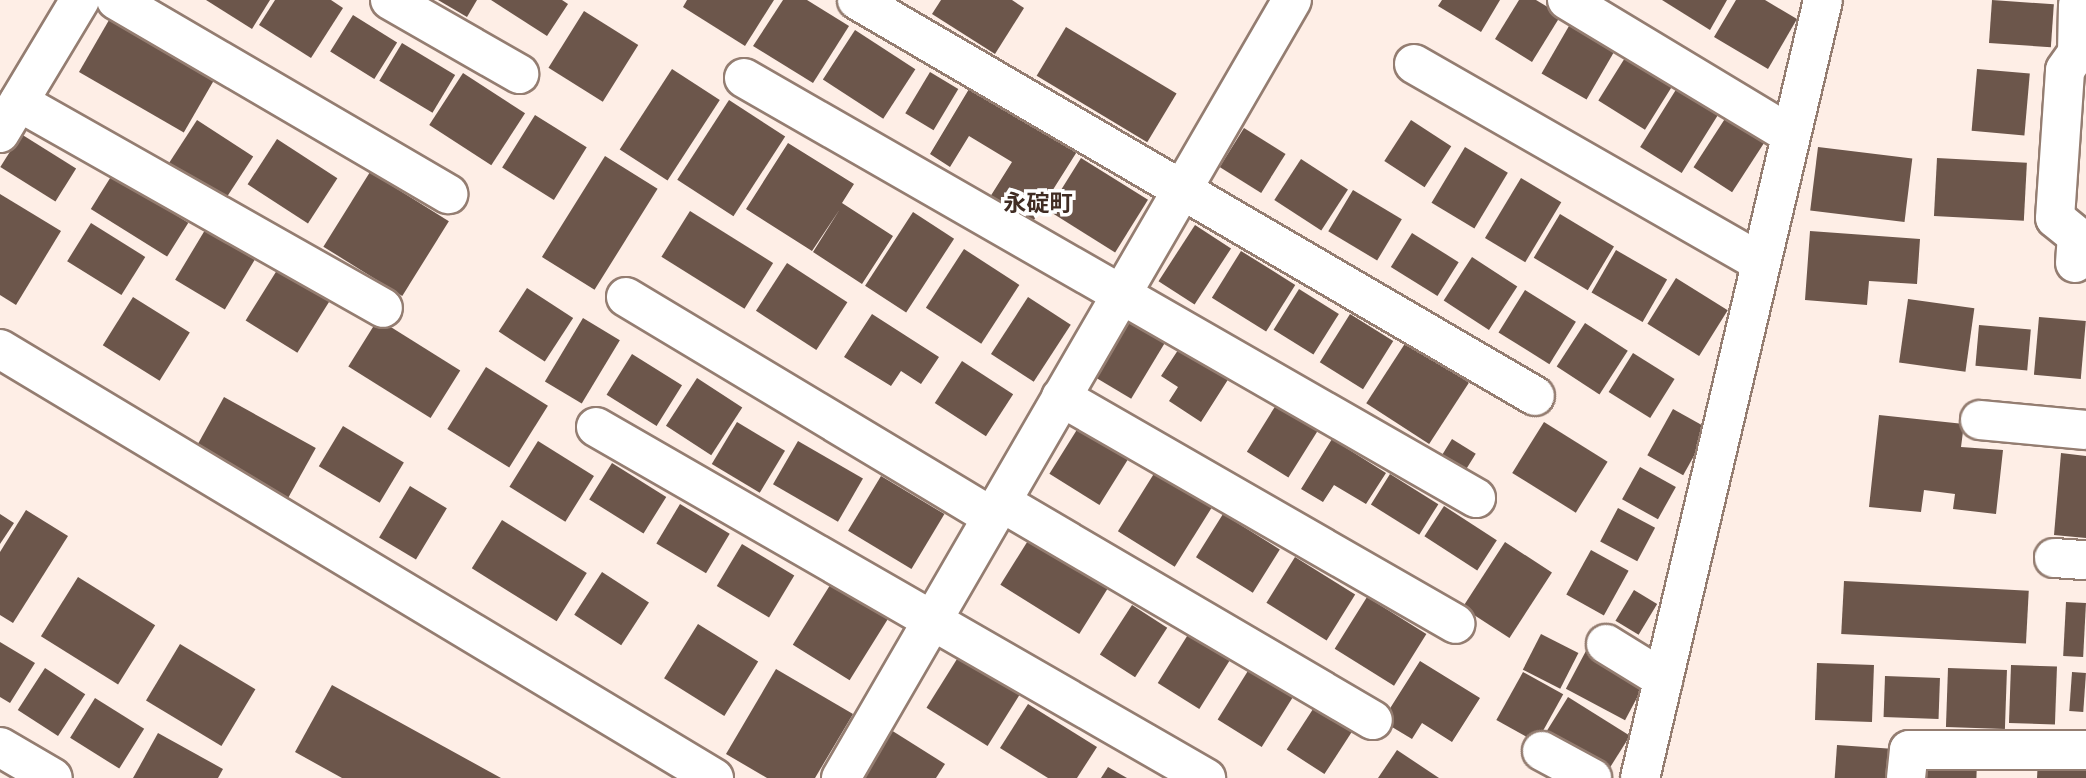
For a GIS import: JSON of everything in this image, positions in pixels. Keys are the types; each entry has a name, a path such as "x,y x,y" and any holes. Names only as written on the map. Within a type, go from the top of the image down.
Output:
{"street":[{"path":"80,0 9,118 383,308"},
{"path":"116,0 448,194"},
{"path":"390,0 519,74"},
{"path":"857,0 1535,396"},
{"path":"841,778 1292,0"},
{"path":"1567,0 1789,134"},
{"path":"1640,778 1789,134 1823,0"},
{"path":"2078,5 2081,54 2065,70 2055,218 2080,245"},
{"path":"1414,64 1760,262"},
{"path":"744,78 1476,498"},
{"path":"626,297 996,509 1373,720"},
{"path":"0,349 714,778"},
{"path":"1061,397 1455,624"},
{"path":"1980,420 2086,430"},
{"path":"596,427 1206,778"},
{"path":"1606,644 1663,679"},
{"path":"0,747 53,778"},
{"path":"1906,778 1909,750 2086,750"},
{"path":"1542,751 1592,778"}],"building":[{"path":"206,0 270,0 252,29"},
{"path":"275,0 331,0 343,8 311,58 259,25"},
{"path":"438,0 477,0 467,17"},
{"path":"491,0 562,0 568,4 547,36"},
{"path":"687,0 774,0 745,46 683,7"},
{"path":"783,0 807,0 849,26 813,83 753,46"},
{"path":"941,0 1012,0 1024,8 995,54 932,14"},
{"path":"1442,0 1500,0 1481,32 1438,6"},
{"path":"1519,0 1536,0 1561,15 1532,62 1495,39"},
{"path":"1662,0 1727,0 1710,30"},
{"path":"1736,0 1765,0 1797,19 1768,69 1714,37"},
{"path":"1992,0 2054,4 2051,47 1989,43"},
{"path":"584,11 638,45 603,102 548,68"},
{"path":"353,15 397,43 374,79 330,51"},
{"path":"1573,19 1618,45 1587,100 1542,74"},
{"path":"109,20 214,80 184,132 79,72"},
{"path":"1066,27 1177,93 1147,142 1037,76"},
{"path":"855,30 915,69 883,119 823,79"},
{"path":"402,43 455,75 432,113 379,81"},
{"path":"1628,53 1675,82 1645,130 1598,100"},
{"path":"672,69 720,100 668,181 620,150"},
{"path":"1977,69 2030,74 2024,135 1972,131"},
{"path":"930,72 958,89 934,130 905,113"},
{"path":"463,73 525,113 491,165 429,125"},
{"path":"1682,80 1724,106 1682,173 1640,147"},
{"path":"972,84 1078,150 1032,223 990,197 1012,162 969,136 950,167 930,154"},
{"path":"729,100 785,136 733,216 677,180"},
{"path":"1730,111 1769,136 1732,192 1694,167"},
{"path":"535,115 587,147 554,200 502,168"},
{"path":"197,120 253,156 224,202 168,165"},
{"path":"1411,120 1451,146 1425,187 1384,161"},
{"path":"1244,128 1286,154 1261,193 1220,167"},
{"path":"21,134 76,168 55,202 0,167"},
{"path":"277,139 337,178 308,224 248,184"},
{"path":"788,143 854,184 842,203 893,236 862,284 813,252 840,209 812,251 746,209"},
{"path":"1465,147 1508,173 1474,228 1432,203"},
{"path":"1818,147 1912,159 1904,222 1810,211"},
{"path":"605,156 658,189 595,290 542,257"},
{"path":"1081,158 1148,200 1115,252 1048,211"},
{"path":"1937,158 2027,163 2024,221 1934,216"},
{"path":"1301,159 1348,189 1321,231 1274,200"},
{"path":"370,172 449,221 402,296 323,247"},
{"path":"112,175 188,223 167,257 91,209"},
{"path":"1521,178 1561,202 1525,262 1485,238"},
{"path":"1353,190 1402,219 1377,261 1328,231"},
{"path":"0,194 61,231 16,305 0,295"},
{"path":"690,211 773,263 744,309 661,257"},
{"path":"913,212 954,239 906,312 865,286"},
{"path":"1560,214 1614,246 1588,290 1534,258"},
{"path":"91,223 145,257 121,295 67,261"},
{"path":"1195,225 1231,248 1195,305 1159,281"},
{"path":"205,230 255,260 225,310 175,280"},
{"path":"1810,231 1920,239 1917,284 1869,281 1867,305 1805,300"},
{"path":"1412,233 1459,262 1437,296 1391,267"},
{"path":"964,249 1019,285 981,344 926,308"},
{"path":"1616,250 1667,279 1643,322 1592,292"},
{"path":"1241,251 1295,285 1266,332 1212,298"},
{"path":"1472,257 1517,286 1489,330 1444,301"},
{"path":"787,263 847,302 816,350 756,311"},
{"path":"279,267 331,299 297,353 246,320"},
{"path":"1676,278 1728,310 1699,356 1647,324"},
{"path":"527,288 573,318 545,362 499,332"},
{"path":"1299,289 1339,314 1313,355 1274,330"},
{"path":"1525,290 1576,322 1549,364 1499,332"},
{"path":"133,297 190,333 160,381 103,345"},
{"path":"1028,297 1071,325 1034,382 991,354"},
{"path":"1908,299 1974,308 1965,372 1899,362"},
{"path":"872,314 939,357 921,384 901,371 891,386 844,357"},
{"path":"1350,314 1393,341 1363,389 1320,362"},
{"path":"1129,317 1167,340 1131,399 1093,376"},
{"path":"2039,317 2086,321 2081,379 2034,375"},
{"path":"583,318 620,340 582,404 545,381"},
{"path":"378,319 460,370 431,418 348,366"},
{"path":"1585,323 1628,351 1599,394 1557,367"},
{"path":"1979,325 2031,330 2027,370 1975,366"},
{"path":"1406,342 1469,383 1429,444 1366,403"},
{"path":"1180,347 1229,378 1201,422 1169,401 1178,387 1161,376"},
{"path":"1633,353 1675,379 1650,418 1609,392"},
{"path":"632,354 682,385 657,426 607,395"},
{"path":"962,361 1013,394 986,436 935,403"},
{"path":"486,367 548,406 509,468 447,429"},
{"path":"697,378 742,407 711,455 666,426"},
{"path":"224,397 316,448 287,500 195,449"},
{"path":"1276,405 1318,431 1288,478 1247,452"},
{"path":"1673,409 1709,429 1683,475 1647,455"},
{"path":"1879,415 1964,424 1961,447 2003,450 1996,514 1953,509 1955,494 1924,490 1921,512 1869,507"},
{"path":"737,422 785,451 760,493 712,464"},
{"path":"1544,422 1608,462 1576,513 1512,473"},
{"path":"343,426 404,463 380,503 319,466"},
{"path":"1078,428 1128,459 1099,505 1049,474"},
{"path":"1332,439 1386,473 1366,504 1334,485 1323,502 1301,489"},
{"path":"1452,439 1476,454 1461,477 1438,462"},
{"path":"538,441 594,476 565,522 509,487"},
{"path":"798,441 863,478 838,522 773,484"},
{"path":"2061,453 2086,456 2086,538 2054,535"},
{"path":"612,463 666,497 643,533 589,499"},
{"path":"1640,467 1676,487 1658,519 1622,499"},
{"path":"1155,472 1212,508 1175,567 1118,531"},
{"path":"1390,474 1438,504 1419,535 1371,505"},
{"path":"881,476 944,514 911,569 848,531"},
{"path":"410,486 447,508 416,560 379,537"},
{"path":"680,504 730,534 706,573 656,543"},
{"path":"1444,506 1497,540 1477,571 1424,536"},
{"path":"1618,508 1655,528 1637,561 1600,542"},
{"path":"26,510 68,536 13,623 0,615 0,552"},
{"path":"0,514 14,523 0,544"},
{"path":"1223,514 1280,550 1253,593 1196,557"},
{"path":"502,520 587,573 557,621 472,568"},
{"path":"1029,539 1108,588 1079,634 1000,585"},
{"path":"1505,542 1552,572 1509,638 1463,607"},
{"path":"742,544 794,575 769,617 717,586"},
{"path":"1591,550 1629,571 1604,615 1566,595"},
{"path":"1295,557 1355,595 1327,640 1266,603"},
{"path":"602,572 649,602 621,645 574,615"},
{"path":"78,577 155,625 118,685 41,636"},
{"path":"1844,581 2029,591 2026,644 1841,634"},
{"path":"832,582 889,618 850,680 793,645"},
{"path":"1634,590 1657,604 1639,635 1615,621"},
{"path":"1367,597 1426,634 1394,686 1335,649"},
{"path":"2066,602 2086,603 2083,657 2063,656"},
{"path":"1132,605 1167,628 1135,677 1100,654"},
{"path":"698,624 758,662 724,716 664,678"},
{"path":"1189,633 1231,659 1199,709 1158,683"},
{"path":"1541,634 1578,653 1560,689 1523,670"},
{"path":"0,642 35,663 10,703 0,697"},
{"path":"180,644 255,689 221,746 146,701"},
{"path":"1587,649 1646,680 1625,720 1566,689"},
{"path":"962,651 1023,689 988,746 926,708"},
{"path":"1420,661 1480,698 1452,742 1422,723 1412,739 1382,721"},
{"path":"1817,663 1874,665 1872,722 1815,720"},
{"path":"2011,665 2057,667 2055,725 2009,723"},
{"path":"1251,666 1295,694 1262,747 1218,719"},
{"path":"45,668 85,694 58,736 18,710"},
{"path":"1948,668 2007,670 2005,729 1946,727"},
{"path":"776,669 853,714 815,778 767,778 726,754"},
{"path":"1523,672 1563,694 1537,742 1496,720"},
{"path":"2072,672 2086,673 2083,712 2069,711"},
{"path":"1885,676 1940,678 1939,719 1884,717"},
{"path":"332,685 501,778 342,778 295,752"},
{"path":"1568,697 1630,736 1603,778 1541,740"},
{"path":"95,698 144,729 119,769 70,738"},
{"path":"1028,704 1097,747 1077,778 1048,778 1000,748"},
{"path":"1315,706 1353,731 1324,774 1287,750"},
{"path":"891,730 945,764 936,778 861,778"},
{"path":"158,733 223,769 218,778 133,778"},
{"path":"1837,745 1895,749 1893,778 1835,778"},
{"path":"1397,750 1439,778 1378,778"},
{"path":"1925,760 1977,762 1976,778 1924,778"},
{"path":"2038,760 2086,763 2086,778 2037,778"},
{"path":"1108,767 1127,778 1101,778"}],"district":[{"name":"永碇町","path":"1038,203"}]}
